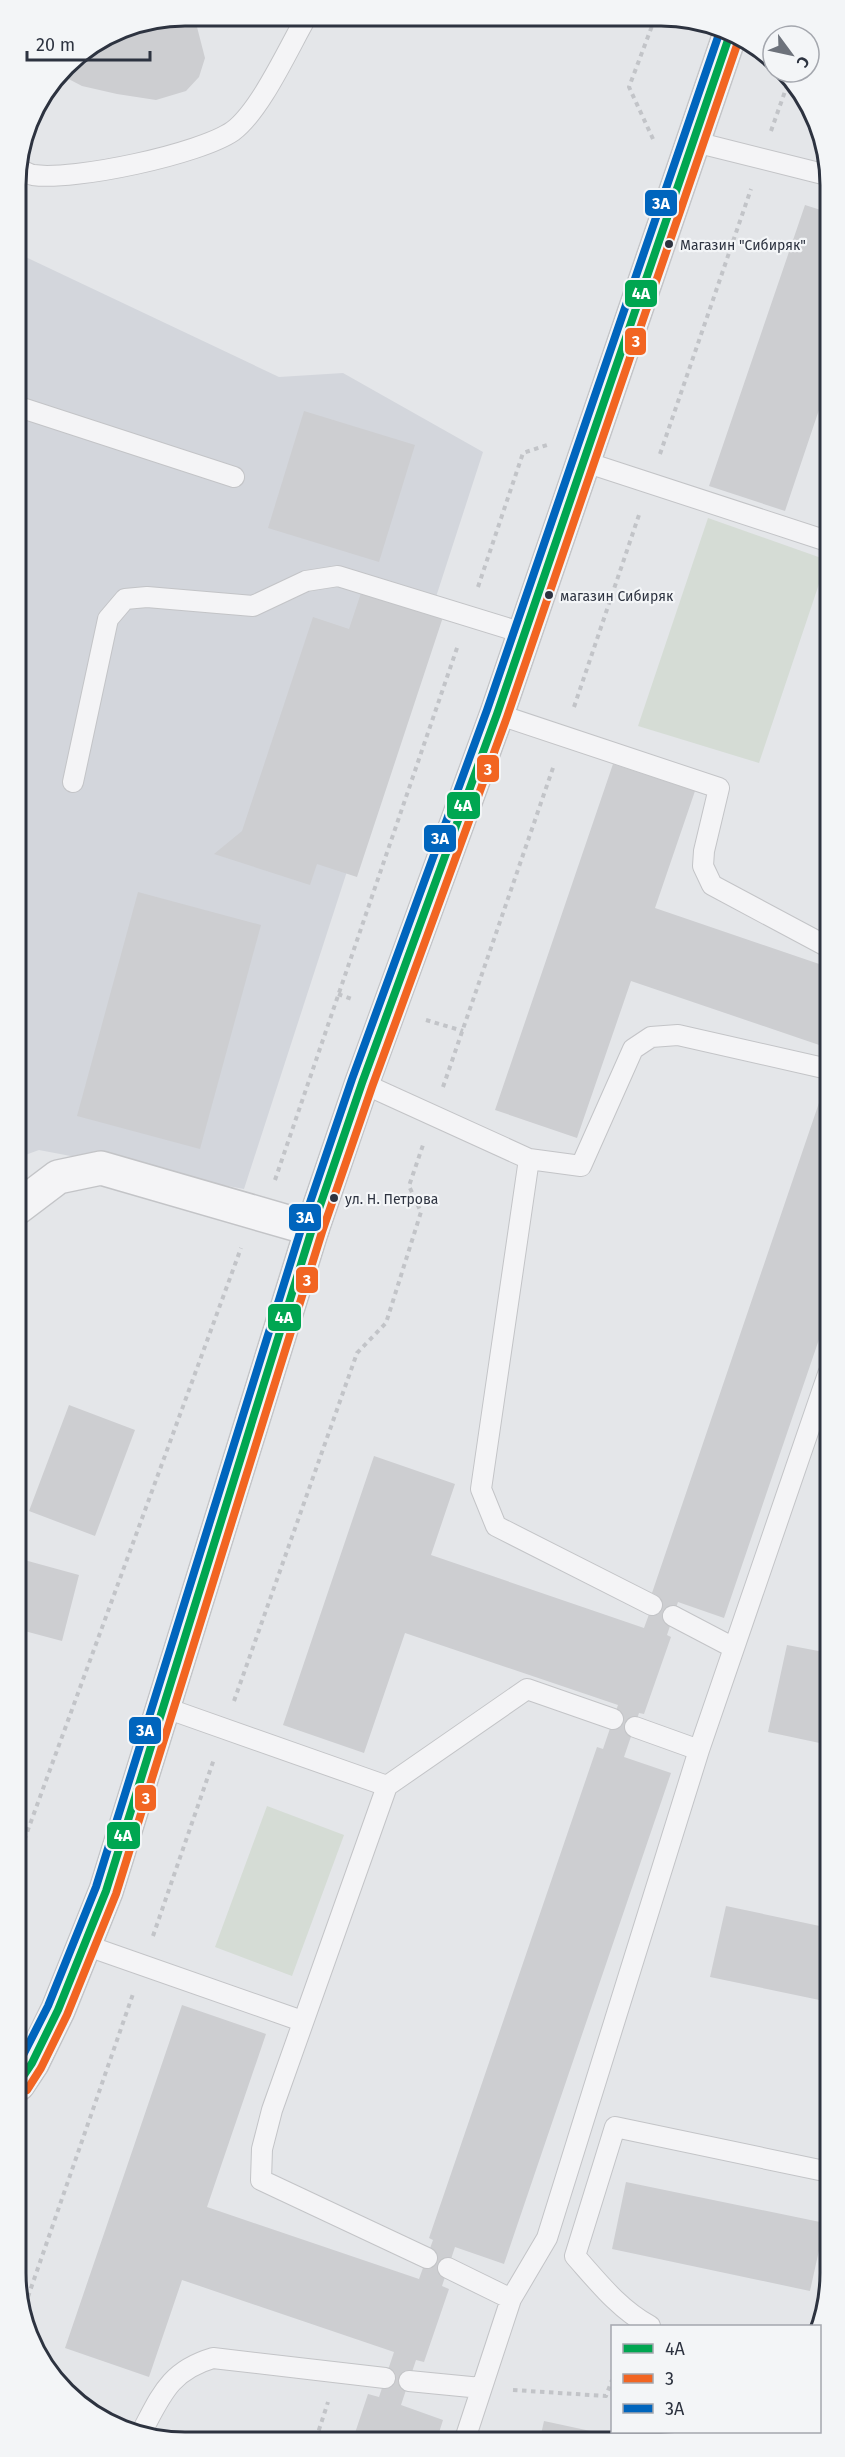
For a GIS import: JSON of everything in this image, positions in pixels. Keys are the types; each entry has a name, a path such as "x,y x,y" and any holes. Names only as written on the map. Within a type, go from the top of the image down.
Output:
{"main road":[{"path":"26,2070 58,2010 106,1891 312,1229 362,1083 497,714 728,41"}],"street":[{"path":"26,1202 58,1177 101,1168 312,1229"}],"lane":[{"path":"26,173 31,175 95,173 207,145 233,130 251,113 301,26"},
{"path":"695,141 819,173"},
{"path":"26,409 234,477"},
{"path":"582,461 820,539"},
{"path":"73,782 108,619 125,599 147,597 253,606 306,581 338,576 523,633"},
{"path":"497,714 720,788 704,851 704,866 712,885 820,943"},
{"path":"362,1083 529,1159 581,1166 633,1048 651,1037 678,1035 820,1067"},
{"path":"529,1159 481,1489 496,1526 652,1605"},
{"path":"467,2432 511,2300 547,2238 699,1750 819,1399"},
{"path":"674,1616 734,1648"},
{"path":"427,2258 261,2180 262,2149 302,2021 387,1786 527,1689 613,1719"},
{"path":"163,1707 387,1786"},
{"path":"635,1727 699,1750"},
{"path":"85,1945 302,2021"},
{"path":"648,2325 636,2319 608,2293 575,2256 615,2127 819,2170"},
{"path":"448,2268 511,2300"},
{"path":"145,2426 162,2394 176,2376 191,2365 213,2358 385,2378"},
{"path":"409,2381 481,2388"}],"path":[{"path":"652,25 629,87 657,150"},
{"path":"28,2297 357,1353 386,1323 421,1212 409,1186 786,87"},
{"path":"26,1835 236,1254 263,1215 523,453 550,445"},
{"path":"481,2388 606,2396 611,2383"}],"shaded area":[{"path":"26,257 279,377 343,373 483,452 244,1189 39,1150 26,1155"},
{"path":"708,518 820,557 820,581 759,763 638,726"},
{"path":"267,1806 344,1835 292,1976 215,1947"}],"building":[{"path":"174,26 197,27 205,58 199,77 186,91 156,100 82,86 67,78 88,58 105,47 143,31"},
{"path":"805,205 820,210 820,407 785,511 709,486"},
{"path":"304,411 415,445 379,562 268,528"},
{"path":"362,590 443,617 357,877 317,864 310,885 214,854 242,831 313,617 349,629"},
{"path":"613,764 695,791 655,908 820,964 820,1045 631,981 577,1138 495,1110"},
{"path":"138,892 261,925 200,1149 77,1116"},
{"path":"820,1101 819,1338 724,1618 678,1602 667,1635 671,1637 644,1714 639,1713 624,1757 671,1773 504,2264 455,2247 442,2286 449,2289 424,2362 416,2360 401,2405 443,2420 439,2432 355,2432 368,2394 379,2397 394,2352 182,2280 149,2377 65,2348 182,2005 266,2034 207,2207 419,2279 433,2240 429,2238 597,1747 603,1749 618,1705 405,1633 364,1753 283,1725 374,1456 455,1484 431,1555 644,1628 656,1595 652,1593"},
{"path":"69,1405 135,1430 95,1536 29,1511"},
{"path":"26,1560 79,1575 62,1641 26,1631"},
{"path":"787,1645 819,1651 819,1743 768,1732"},
{"path":"726,1906 819,1926 819,2000 710,1977"},
{"path":"626,2182 819,2222 819,2250 810,2291 612,2249"},
{"path":"544,2421 595,2432 542,2432"}],"transit line":[{"name":"3А","path":"26,2049 48,2006 96,1887 302,1226 352,1079 487,710 718,37"},
{"name":"4А","path":"26,2072 58,2010 106,1891 312,1229 362,1083 497,714 728,41"},
{"name":"3","path":"27,2090 41,2068 67,2015 116,1894 322,1232 372,1087 507,717 737,45"}],"place":[{"name":"Магазин \"Сибиряк\"","path":"669,244"},
{"name":"магазин Сибиряк","path":"549,595"},
{"name":"ул. Н. Петрова","path":"334,1198"}]}
